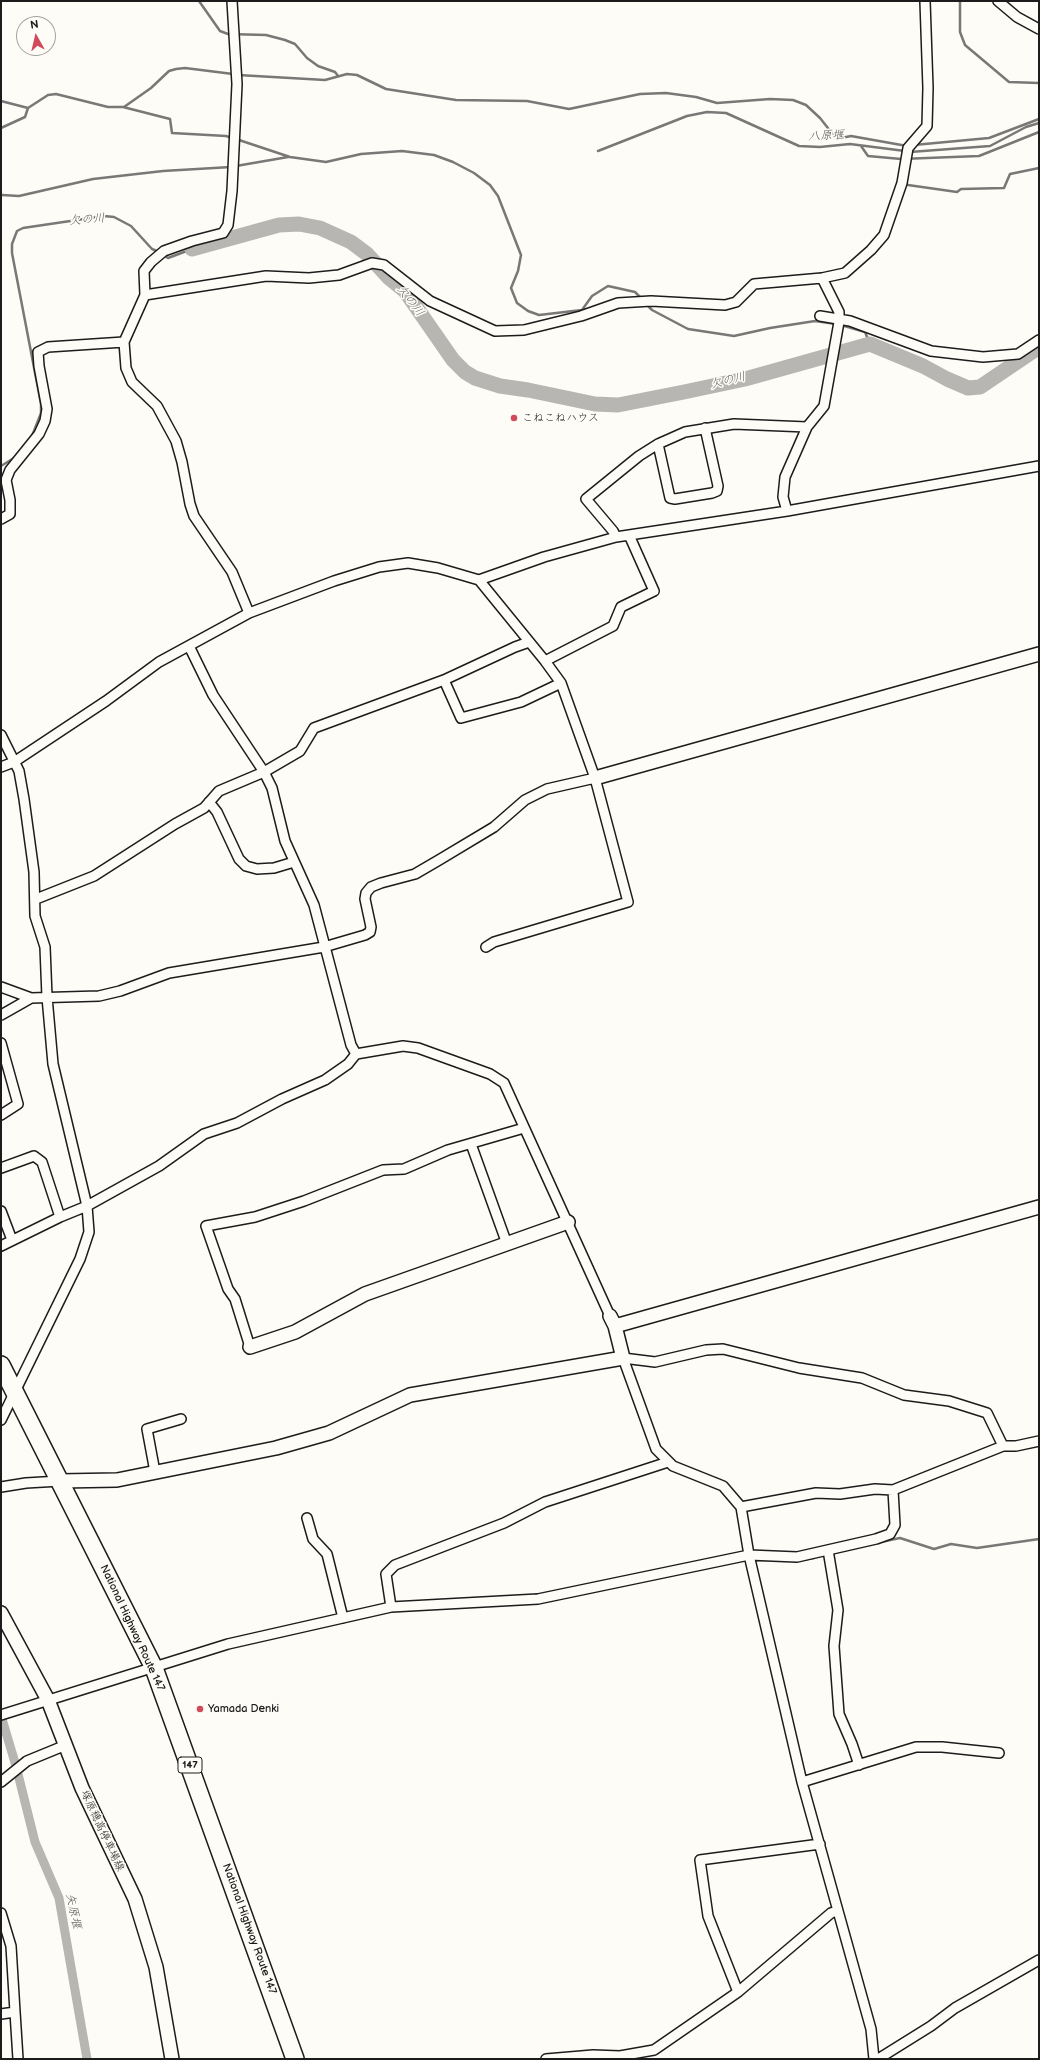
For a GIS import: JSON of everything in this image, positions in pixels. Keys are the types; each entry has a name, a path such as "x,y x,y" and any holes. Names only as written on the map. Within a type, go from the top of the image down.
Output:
{"highway":[{"name":"National Highway Route 147","path":"1,1365 154,1668 296,2059"}],"street":[{"path":"232,1 236,73 233,170 228,225 223,233 192,241 161,254 144,271 145,295 124,342 126,368 132,382 157,406 176,441 194,516 232,572 249,613"},
{"path":"145,295 266,276 309,278 340,275 372,263 384,265 430,300 495,331 524,330 581,316 618,303 651,301 725,305 736,302 754,284 822,278 845,273 879,242 884,235 892,216 910,144 924,131 927,126 928,88 925,1"},
{"path":"998,1 1017,17 1039,29"},
{"path":"787,511 783,498 785,477 807,427 824,406 839,323 837,307 822,278"},
{"path":"820,316 931,351 983,357 1018,354 1039,340"},
{"path":"1,519 10,514 10,500 6,480 10,470 39,434 47,409 38,352 48,347 124,342"},
{"path":"616,537 613,531 586,499 640,456 658,444 685,432 734,424 807,427"},
{"path":"658,444 670,498 674,499 712,494 717,491 718,486 705,428"},
{"path":"479,580 544,557 616,537 787,511 1039,466"},
{"path":"545,661 614,626 621,608 654,591 629,535"},
{"path":"1,767 14,762 106,701 159,662 249,613 340,579 379,567 408,563 438,568 479,580 561,683 594,778 628,902 494,942 486,947"},
{"path":"36,899 94,876 175,824 204,808 219,791 264,772 300,751 314,728 444,680 515,646 529,642"},
{"path":"189,646 213,695 264,772 272,788 285,841 314,905 351,1045 356,1054"},
{"path":"1,987 31,998 100,996 120,992 169,973 324,947 365,936 370,932 371,927 365,899 366,893 371,887 380,882 415,874 494,827 525,800 547,789 594,778 1039,654"},
{"path":"444,680 460,718 521,702 561,683"},
{"path":"1,735 8,752 19,771 24,799 34,872 36,899 35,916 46,947 47,997 53,1064 88,1206 89,1232 80,1259 1,1420"},
{"path":"209,802 217,812 239,859 246,866 257,868 274,868 294,862"},
{"path":"1,1015 31,998"},
{"path":"1,1043 18,1104 1,1115"},
{"path":"1,1246 60,1217 88,1206 159,1166 204,1134 237,1123 338,1074 356,1054 403,1046 418,1048 490,1074 504,1083 612,1321 623,1358 656,1449 668,1462 682,1471 723,1486 741,1507 749,1555 802,1782 871,2029 874,2059"},
{"path":"524,1128 448,1150 404,1169 383,1170 304,1201 254,1217 206,1226 228,1288 235,1299 250,1347 295,1332 365,1294 568,1222"},
{"path":"470,1144 507,1244"},
{"path":"1,1168 34,1156 42,1162 60,1217"},
{"path":"612,1321 1039,1207"},
{"path":"1,1212 12,1240"},
{"path":"1,1487 26,1483 117,1480 276,1448 329,1433 410,1395 623,1358 655,1362 706,1350 723,1349 799,1368 862,1378 904,1395 949,1401 987,1413 1003,1446"},
{"path":"155,1472 146,1429 181,1419"},
{"path":"741,1507 816,1493 840,1494 875,1489 893,1490 1003,1446 1016,1446 1039,1441"},
{"path":"391,1607 386,1574 395,1565 504,1523 545,1502 668,1462"},
{"path":"1,1715 228,1644 391,1607 538,1599 749,1555 797,1557 828,1550 890,1534 894,1525 893,1490"},
{"path":"307,1518 313,1539 327,1554 344,1618"},
{"path":"828,1550 838,1610 834,1646 839,1714 859,1765"},
{"name":"塚原穂高停車場線","path":"1,1613 48,1700 82,1788 135,1899 156,1967 172,2059"},
{"path":"1,1782 27,1761 66,1745"},
{"path":"802,1782 916,1747 942,1747 999,1753"},
{"path":"738,1992 708,1916 700,1860 820,1844"},
{"path":"546,2059 592,2055 622,2058 654,2050 738,1992 831,1913 837,1911"},
{"path":"1,1913 11,1946 18,2059"},
{"path":"878,2059 931,2026 955,2008 1039,1960"},
{"path":"1,2014 15,2012"}],"waterway":[{"path":"199,1 220,31 228,34 266,35 285,40 295,44 307,58 318,66 335,72 338,76"},
{"path":"960,1 960,32 965,45 1009,82 1039,83"},
{"path":"124,107 151,88 169,71 185,68 233,74"},
{"path":"238,75 325,80 347,74 357,75 386,89 456,100 527,101 569,109 640,94 666,93 696,97 717,103 770,99 793,100 806,105 820,118 831,132 841,138 851,136 907,146"},
{"path":"1,101 28,108 48,95 56,94 108,107 123,107 170,119 172,133 226,136 232,138"},
{"path":"1,128 25,117 28,108"},
{"name":"八原堰","path":"598,151 687,116 707,112 726,113 799,146 820,147 850,144 905,151"},
{"path":"914,145 989,138 1039,119"},
{"name":"八原堰","path":"910,152 990,146 1026,127 1039,123"},
{"path":"861,146 868,156 901,159 979,156 1039,132"},
{"path":"236,139 290,157 326,162 361,154 402,151 434,155 453,162 474,173 490,185 498,196 521,255 518,271 511,288 517,303 528,311 539,315 582,310 592,296 608,286 635,292 642,299"},
{"path":"236,166 288,157"},
{"path":"2,195 19,196 93,179 163,171 231,167"},
{"path":"908,185 957,192 961,189 1004,188 1010,174 1039,168"},
{"name":"欠の川","path":"32,436 41,413 41,404 12,253 12,244 17,231 23,228 104,216 114,217 131,226 152,249 159,252"},
{"name":"欠の川","path":"192,249 279,225 299,224 320,228 351,242 367,254 389,278 405,291 453,360 465,372 475,378 500,386 528,390 595,404 618,405 745,379 870,344 923,366 968,388 980,387 1039,347"},
{"name":"欠の川","path":"163,255 168,258 192,249"},
{"path":"646,304 652,310 688,329 734,336 770,328 815,321 836,324"},
{"path":"841,325 865,332 870,344"},
{"name":"欠の川","path":"1,466 14,458"},
{"path":"881,1542 900,1538 934,1549 951,1544 977,1548 1039,1539"},
{"path":"801,1560 814,1558"},
{"path":"757,1560 766,1560"},
{"name":"矢原堰","path":"2,1719 16,1766"},
{"name":"矢原堰","path":"18,1774 35,1842 59,1898 87,2059"}],"place":[{"name":"こねこねハウス","path":"514,418"},
{"name":"Yamada Denki","path":"200,1709"}]}
